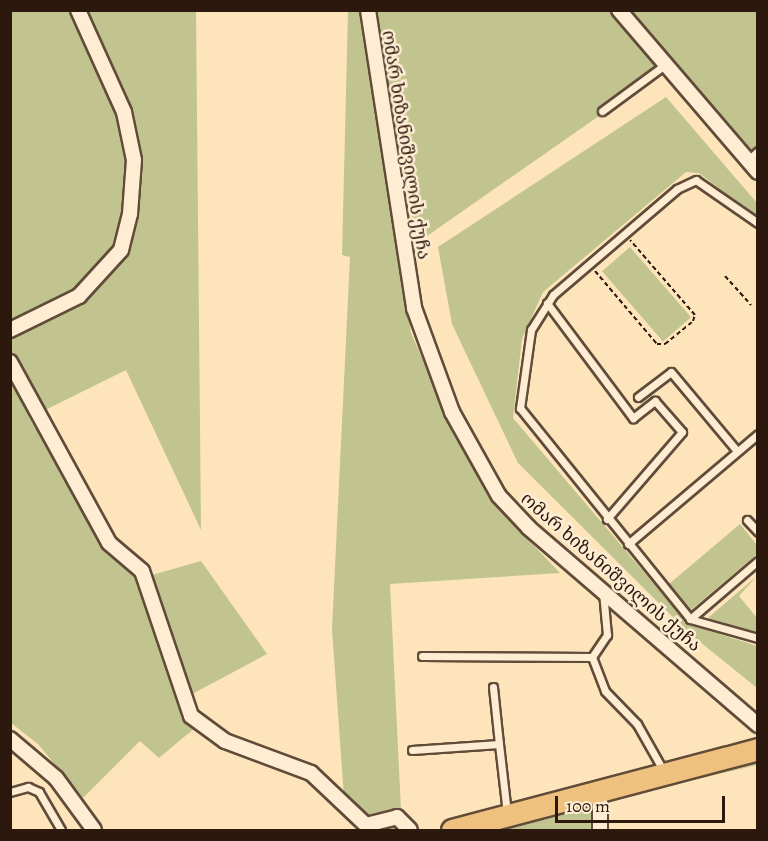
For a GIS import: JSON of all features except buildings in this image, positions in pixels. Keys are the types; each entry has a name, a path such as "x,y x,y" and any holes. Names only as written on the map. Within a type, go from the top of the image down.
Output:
{"main road":[{"path":"453,831 600,789 758,749"}],"street":[{"path":"10,330 79,296 121,250 130,214 134,160 124,112 78,10"},
{"name":"ომარ ხიზანიშვილის ქუჩა","path":"368,10 414,308 452,412 499,496 758,725"},
{"path":"619,10 666,64 753,155 758,172"},
{"path":"10,362 109,543 142,572 191,716 225,741 311,773 366,825 397,816 410,831"},
{"path":"10,739 56,778 94,831"},
{"path":"600,789 600,831"}],"lane":[{"path":"602,111 666,64"},
{"path":"758,223 696,180 677,189 547,303 531,330 520,408 607,519 690,619 758,638"},
{"path":"547,303 633,418 655,401 682,432 607,519"},
{"path":"638,397 670,372 737,452"},
{"path":"628,544 758,434"},
{"path":"747,520 758,532"},
{"path":"690,619 758,561"},
{"path":"592,657 607,635 603,589"},
{"path":"422,656 592,657"},
{"path":"592,657 605,691 637,724 664,772"},
{"path":"493,687 507,815"},
{"path":"412,750 499,744"},
{"path":"10,792 28,787 39,792 61,831"}],"path":[{"path":"589,264 657,344 665,344 693,321 695,315 625,234"},
{"path":"725,276 751,305"}],"green space":[{"path":"10,11 196,11 201,530 126,370 29,418 108,547 145,577 201,561 267,654 194,693 196,727 159,758 140,741 83,798 38,744 11,723"},
{"path":"348,11 757,11 757,162 672,65 417,243 395,129 382,138 411,333 462,448 499,509 560,573 390,584 402,830 365,830 344,797 332,629 350,257 342,255"},
{"path":"666,97 757,203 757,218 699,173 686,172 543,292 522,339 513,418 688,624 757,646 757,688 689,633 518,463 452,324 438,247"},
{"path":"630,247 691,317 663,341 602,271"},
{"path":"740,524 757,545 757,554 691,610 669,584"},
{"path":"757,576 739,596 757,618 757,635 711,623 709,617"},
{"path":"757,754 757,765 608,800 608,830 485,830"}]}
